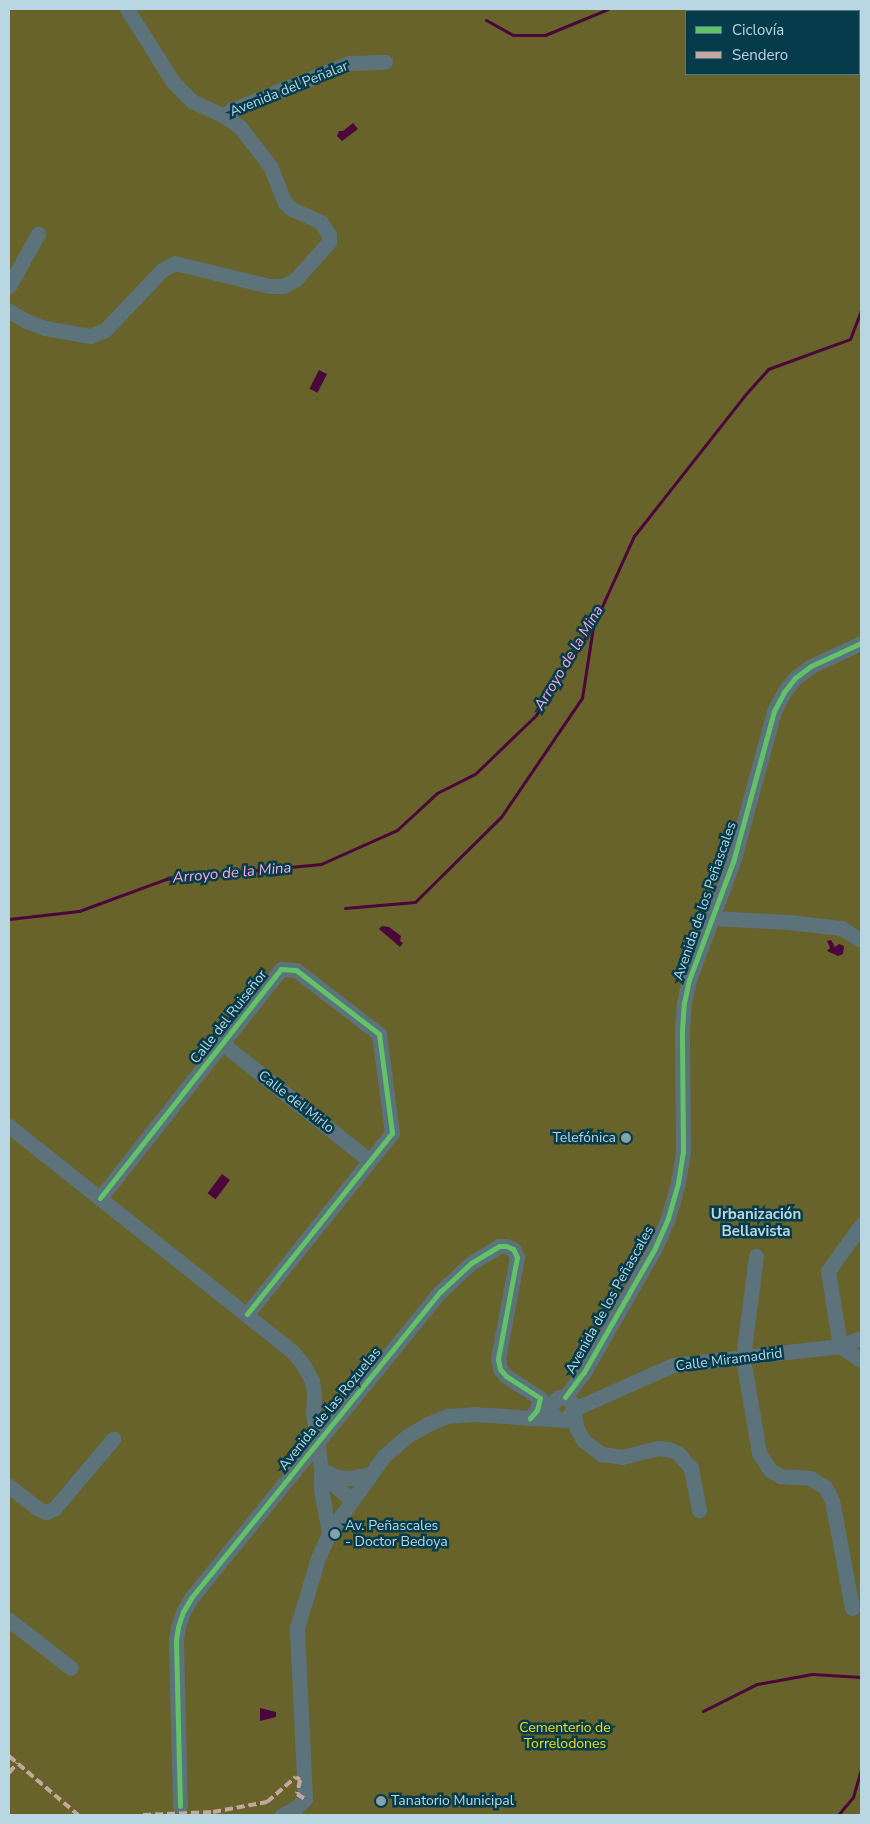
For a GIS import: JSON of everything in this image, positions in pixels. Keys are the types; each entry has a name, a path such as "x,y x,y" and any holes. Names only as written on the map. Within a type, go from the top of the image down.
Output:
{"street":[{"name":"Avenida del Peñalar","path":"9,310 45,328 90,336 106,330 162,270 175,263 269,286 283,286 295,280 327,247 329,235 321,222 292,209 284,203 268,162 240,127 224,116 192,101 173,82 127,9"},
{"name":"Avenida del Peñalar","path":"224,116 230,110 349,64 385,62"},
{"path":"9,286 38,234"},
{"name":"Avenida de los Peñascales","path":"556,1409 581,1377 654,1250 668,1218 683,1152 682,1030 684,1003 689,980 733,862 774,711 784,692 795,678 811,666 861,643"},
{"path":"712,918 789,922 841,928 861,940"},
{"name":"Calle del Ruiseñor","path":"100,1198 281,969 296,970 379,1034 392,1133 247,1314"},
{"name":"Calle del Mirlo","path":"223,1044 369,1160"},
{"path":"9,1126 247,1314 292,1351 304,1366 312,1381 317,1444 322,1469 321,1489 329,1533"},
{"path":"861,1225 828,1271 840,1346 861,1360"},
{"name":"Avenida de las Rozuelas","path":"180,1806 176,1640 180,1620 191,1598 454,1276 499,1246 506,1246 512,1249 517,1257 498,1359 500,1369 506,1376 556,1409"},
{"path":"756,1256 743,1358 759,1453 764,1463 780,1476 810,1478 818,1481 832,1500 852,1608"},
{"name":"Calle Miramadrid","path":"556,1409 673,1365 840,1346 861,1338"},
{"path":"282,1815 296,1808 305,1799 297,1628 318,1558 329,1533 370,1474 392,1448 407,1436 447,1416 556,1409 577,1430 583,1440 601,1454 622,1457 657,1448 668,1449 678,1453 691,1468 699,1510"},
{"path":"9,1486 37,1508 46,1512 54,1509 113,1439"},
{"path":"322,1469 337,1477 350,1478 370,1474"},
{"path":"322,1469 349,1505"},
{"path":"321,1489 349,1505"},
{"path":"9,1620 71,1668"}],"green space":[{"name":"Cementerio de Torrelodones","path":"9,9 861,9 861,1815 9,1815"}],"shaded area":[{"path":"353,123 358,129 342,141 337,136 339,131 343,131"},
{"path":"319,370 327,374 317,393 309,389"},
{"path":"382,926 389,927 401,936 400,941 403,943 400,947 379,929"},
{"path":"831,940 835,947 839,944 844,946 843,954 838,956 827,951 830,948 827,941"},
{"path":"222,1174 230,1180 216,1199 208,1193"},
{"path":"260,1708 276,1712 276,1717 260,1721"}],"waterway":[{"path":"486,20 513,35 545,35 608,9"},
{"name":"Arroyo de la Mina","path":"9,919 79,911 166,879 321,864 397,830 437,793 475,774 536,715 594,624 634,536 744,396 768,369 850,339 861,311"},
{"path":"345,908 415,902 501,817 582,698 593,627"},
{"path":"703,1711 757,1684 812,1674 861,1677"},
{"path":"838,1815 853,1797 861,1769"},
{"path":"764,1815 776,1815"}],"marked path":[{"path":"9,1756 78,1815"},
{"path":"9,1773 17,1763"},
{"path":"143,1815 213,1812 267,1802 296,1777 300,1780 297,1794 305,1799"}],"cycle path":[{"path":"565,1397 584,1372 654,1250 668,1218 678,1183 683,1152 682,1030 684,1003 689,980 733,862 774,711 784,692 795,678 811,666 861,643"},
{"path":"100,1198 281,969 296,970 379,1034 392,1133 247,1314"},
{"path":"180,1806 176,1640 183,1612 191,1598 440,1292 471,1263 499,1246 513,1249 517,1257 498,1359 500,1369 506,1376 540,1398 537,1410 530,1418"}],"place":[{"name":"Telefónica","path":"626,1138"},
{"name":"Av. Peñascales - Doctor Bedoya","path":"335,1534"},
{"name":"Tanatorio Municipal","path":"381,1801"}],"district":[{"name":"Urbanización Bellavista","path":"756,1222"}]}
